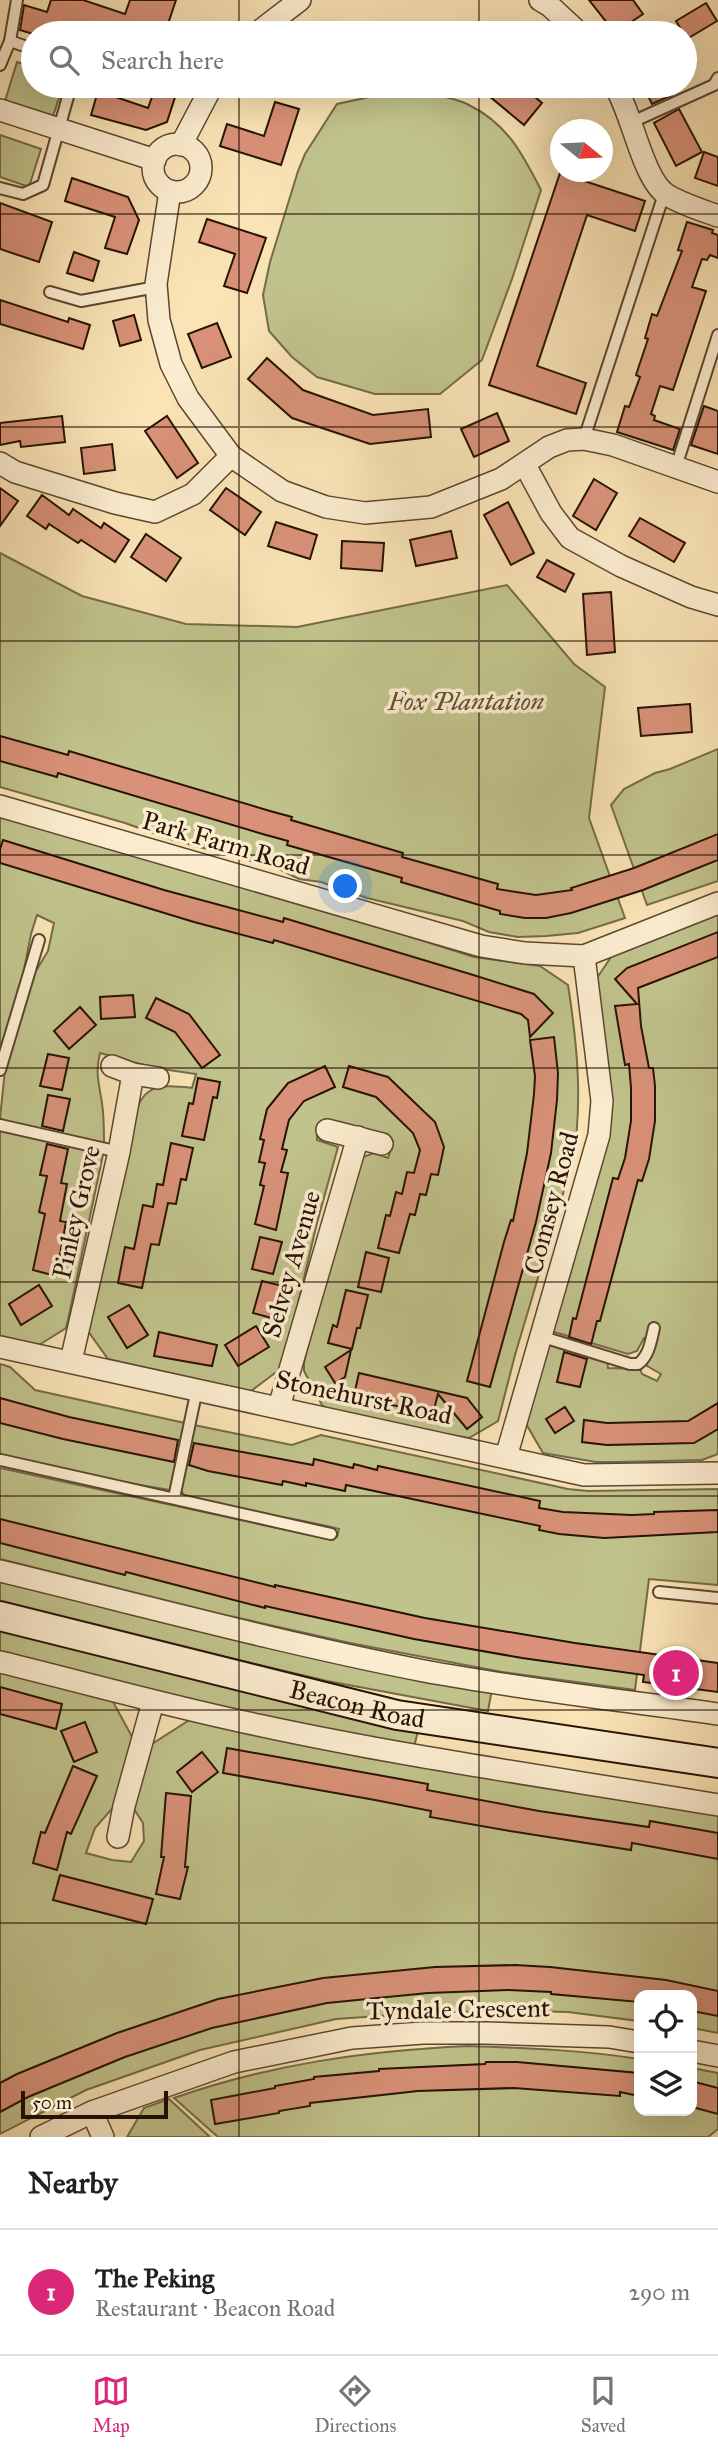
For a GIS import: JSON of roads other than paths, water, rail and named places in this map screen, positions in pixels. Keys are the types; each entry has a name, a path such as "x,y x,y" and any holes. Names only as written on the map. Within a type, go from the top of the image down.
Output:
{"main road":[{"name":"Beacon Road","path":"0,1616 397,1715 718,1763"}],"street":[{"path":"273,21 300,0"},
{"path":"540,0 566,21"},
{"path":"181,145 206,98"},
{"path":"623,98 654,181 664,194 718,216"},
{"path":"0,110 155,160"},
{"path":"181,145 192,149 201,162 201,173 197,182 185,191 170,191 159,184 153,171 155,160 162,149 181,145"},
{"path":"170,191 156,287 159,320 171,364 188,398 231,456 282,491 326,507 365,513 431,508 477,490 525,465 549,447 567,440 584,439 613,445 718,482"},
{"path":"0,463 15,472 114,503 155,512 193,494 231,456"},
{"path":"525,465 551,513 570,538 645,577 691,597 718,605"},
{"name":"Park Farm Road","path":"0,806 481,946 525,954 584,956 718,903"},
{"name":"Comsey Road","path":"506,1457 543,1337 599,1135 602,1101 584,956"},
{"path":"112,1066 133,1074 158,1077"},
{"name":"Pinley Grove","path":"71,1361 119,1152 133,1074"},
{"path":"327,1130 382,1144"},
{"name":"Selvey Avenue","path":"279,1407 358,1137"},
{"name":"Stonehurst Road","path":"0,1347 584,1475 718,1474"},
{"name":"Beacon Road","path":"0,1571 287,1641 422,1670 547,1692 718,1714"},
{"name":"Beacon Road","path":"0,1662 153,1702 401,1754 718,1805"},
{"path":"118,1838 124,1806 153,1702"},
{"name":"Tyndale Crescent","path":"41,2137 92,2112 234,2062 352,2038 423,2033 485,2033 609,2037 634,2041"},
{"path":"697,2052 718,2056"},
{"path":"92,2112 103,2137"}],"lane":[{"path":"0,65 10,41 18,0"},
{"path":"10,41 21,45"},
{"path":"697,93 714,85 718,78"},
{"path":"0,188 23,194 43,185 67,98"},
{"path":"632,122 685,98"},
{"path":"584,439 664,194"},
{"path":"50,292 81,301 156,287"},
{"path":"676,467 718,335"},
{"path":"0,1070 39,940"},
{"path":"0,1125 119,1152"},
{"path":"543,1337 630,1364 638,1364 648,1350 654,1328"},
{"path":"174,1498 197,1389"},
{"path":"1,1460 331,1534"},
{"path":"659,1592 718,1598"}],"place":[{"name":"The Peking","path":"676,1673"}],"park label":[{"name":"Fox Plantation","path":"466,701"}]}
